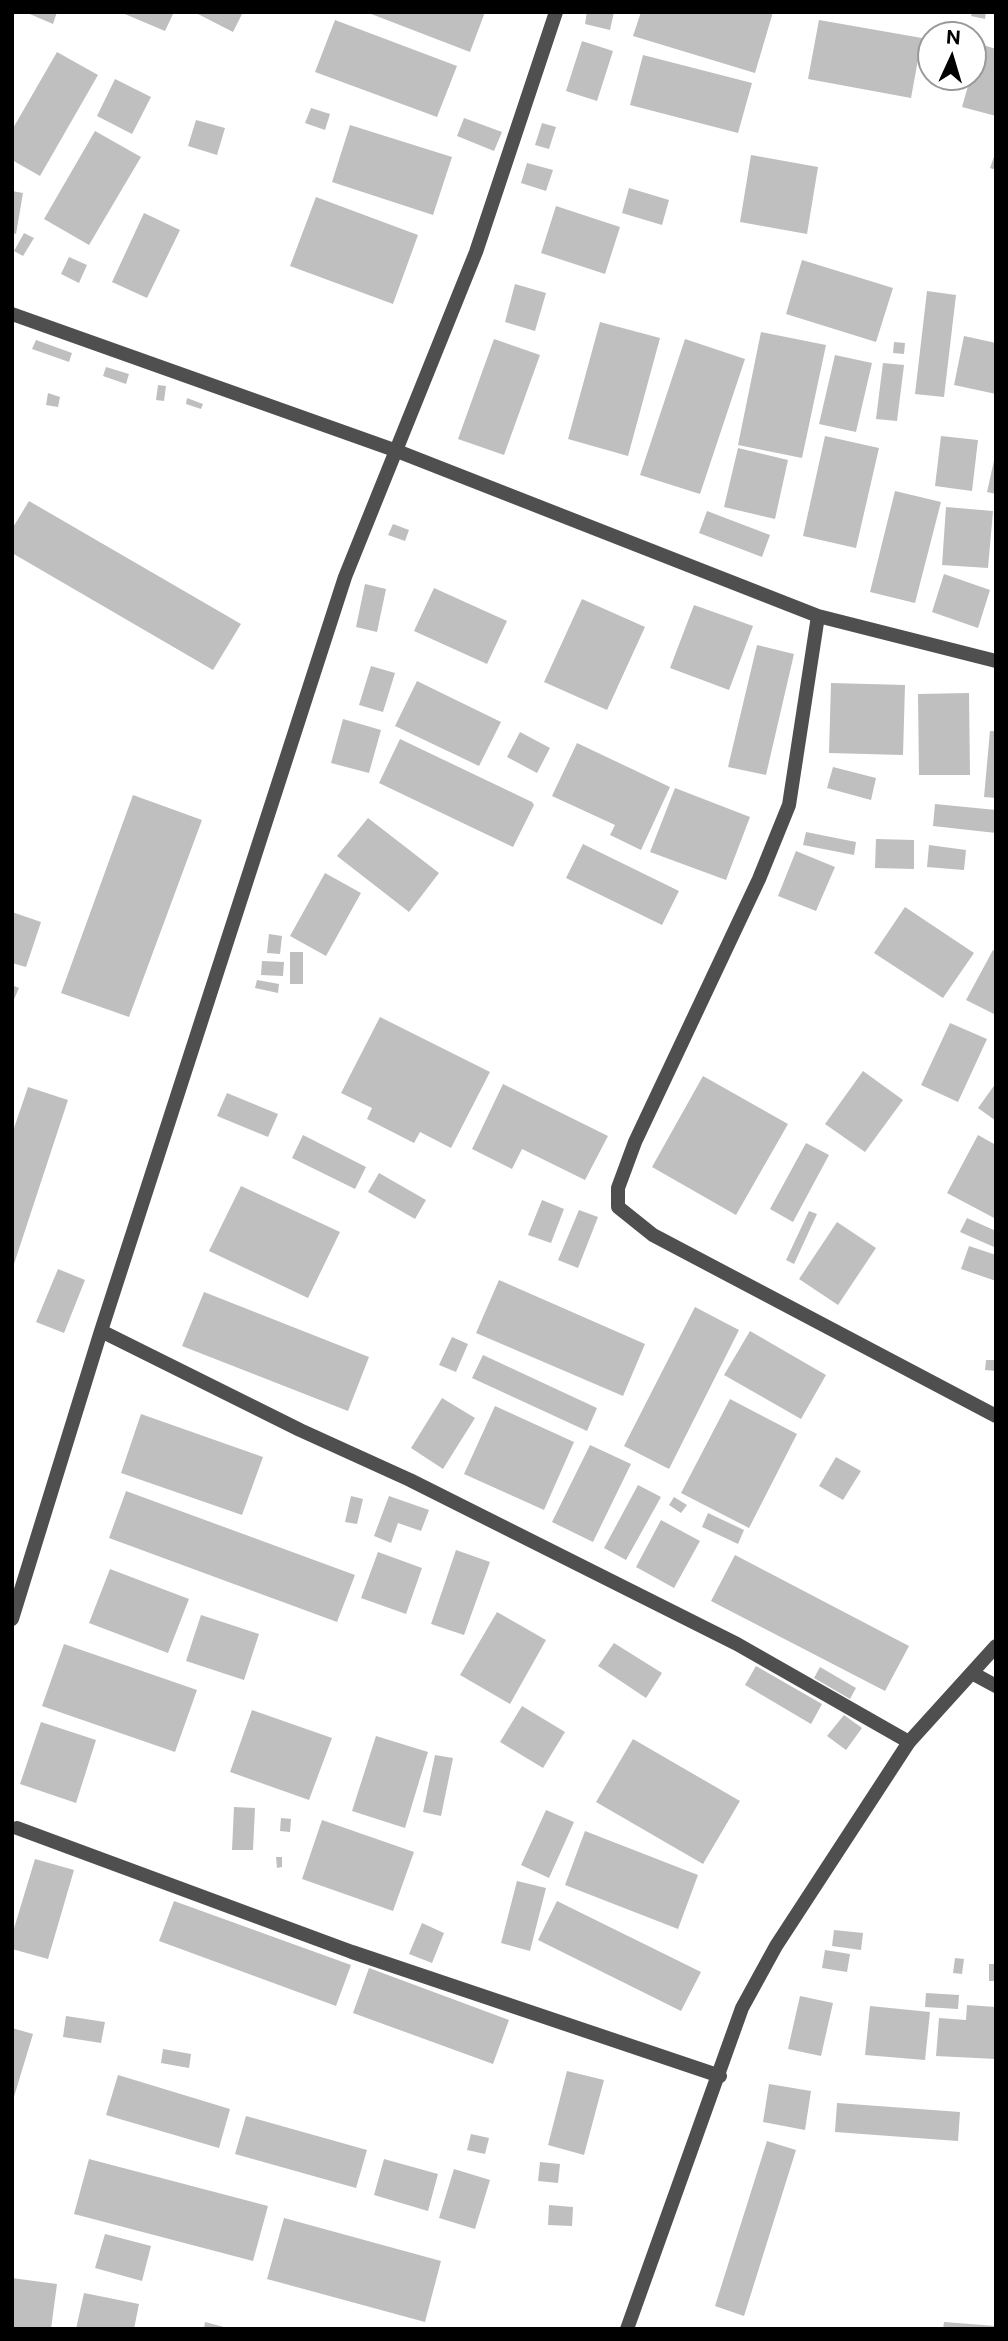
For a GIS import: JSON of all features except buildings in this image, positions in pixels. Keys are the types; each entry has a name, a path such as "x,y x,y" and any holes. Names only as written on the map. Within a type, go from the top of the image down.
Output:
{"street":[{"path":"12,1619 101,1331 345,577 476,252 556,12"},
{"path":"12,314 397,451 818,617 996,661"},
{"path":"818,617 789,806 759,879 635,1142 618,1188 618,1207 653,1235 996,1416"},
{"path":"101,1331 300,1430 410,1480 737,1644 909,1742"},
{"path":"627,2329 720,2076 742,2008 776,1945 909,1742 996,1646"},
{"path":"972,1673 996,1686"},
{"path":"17,1828 352,1952 720,2076"}]}
